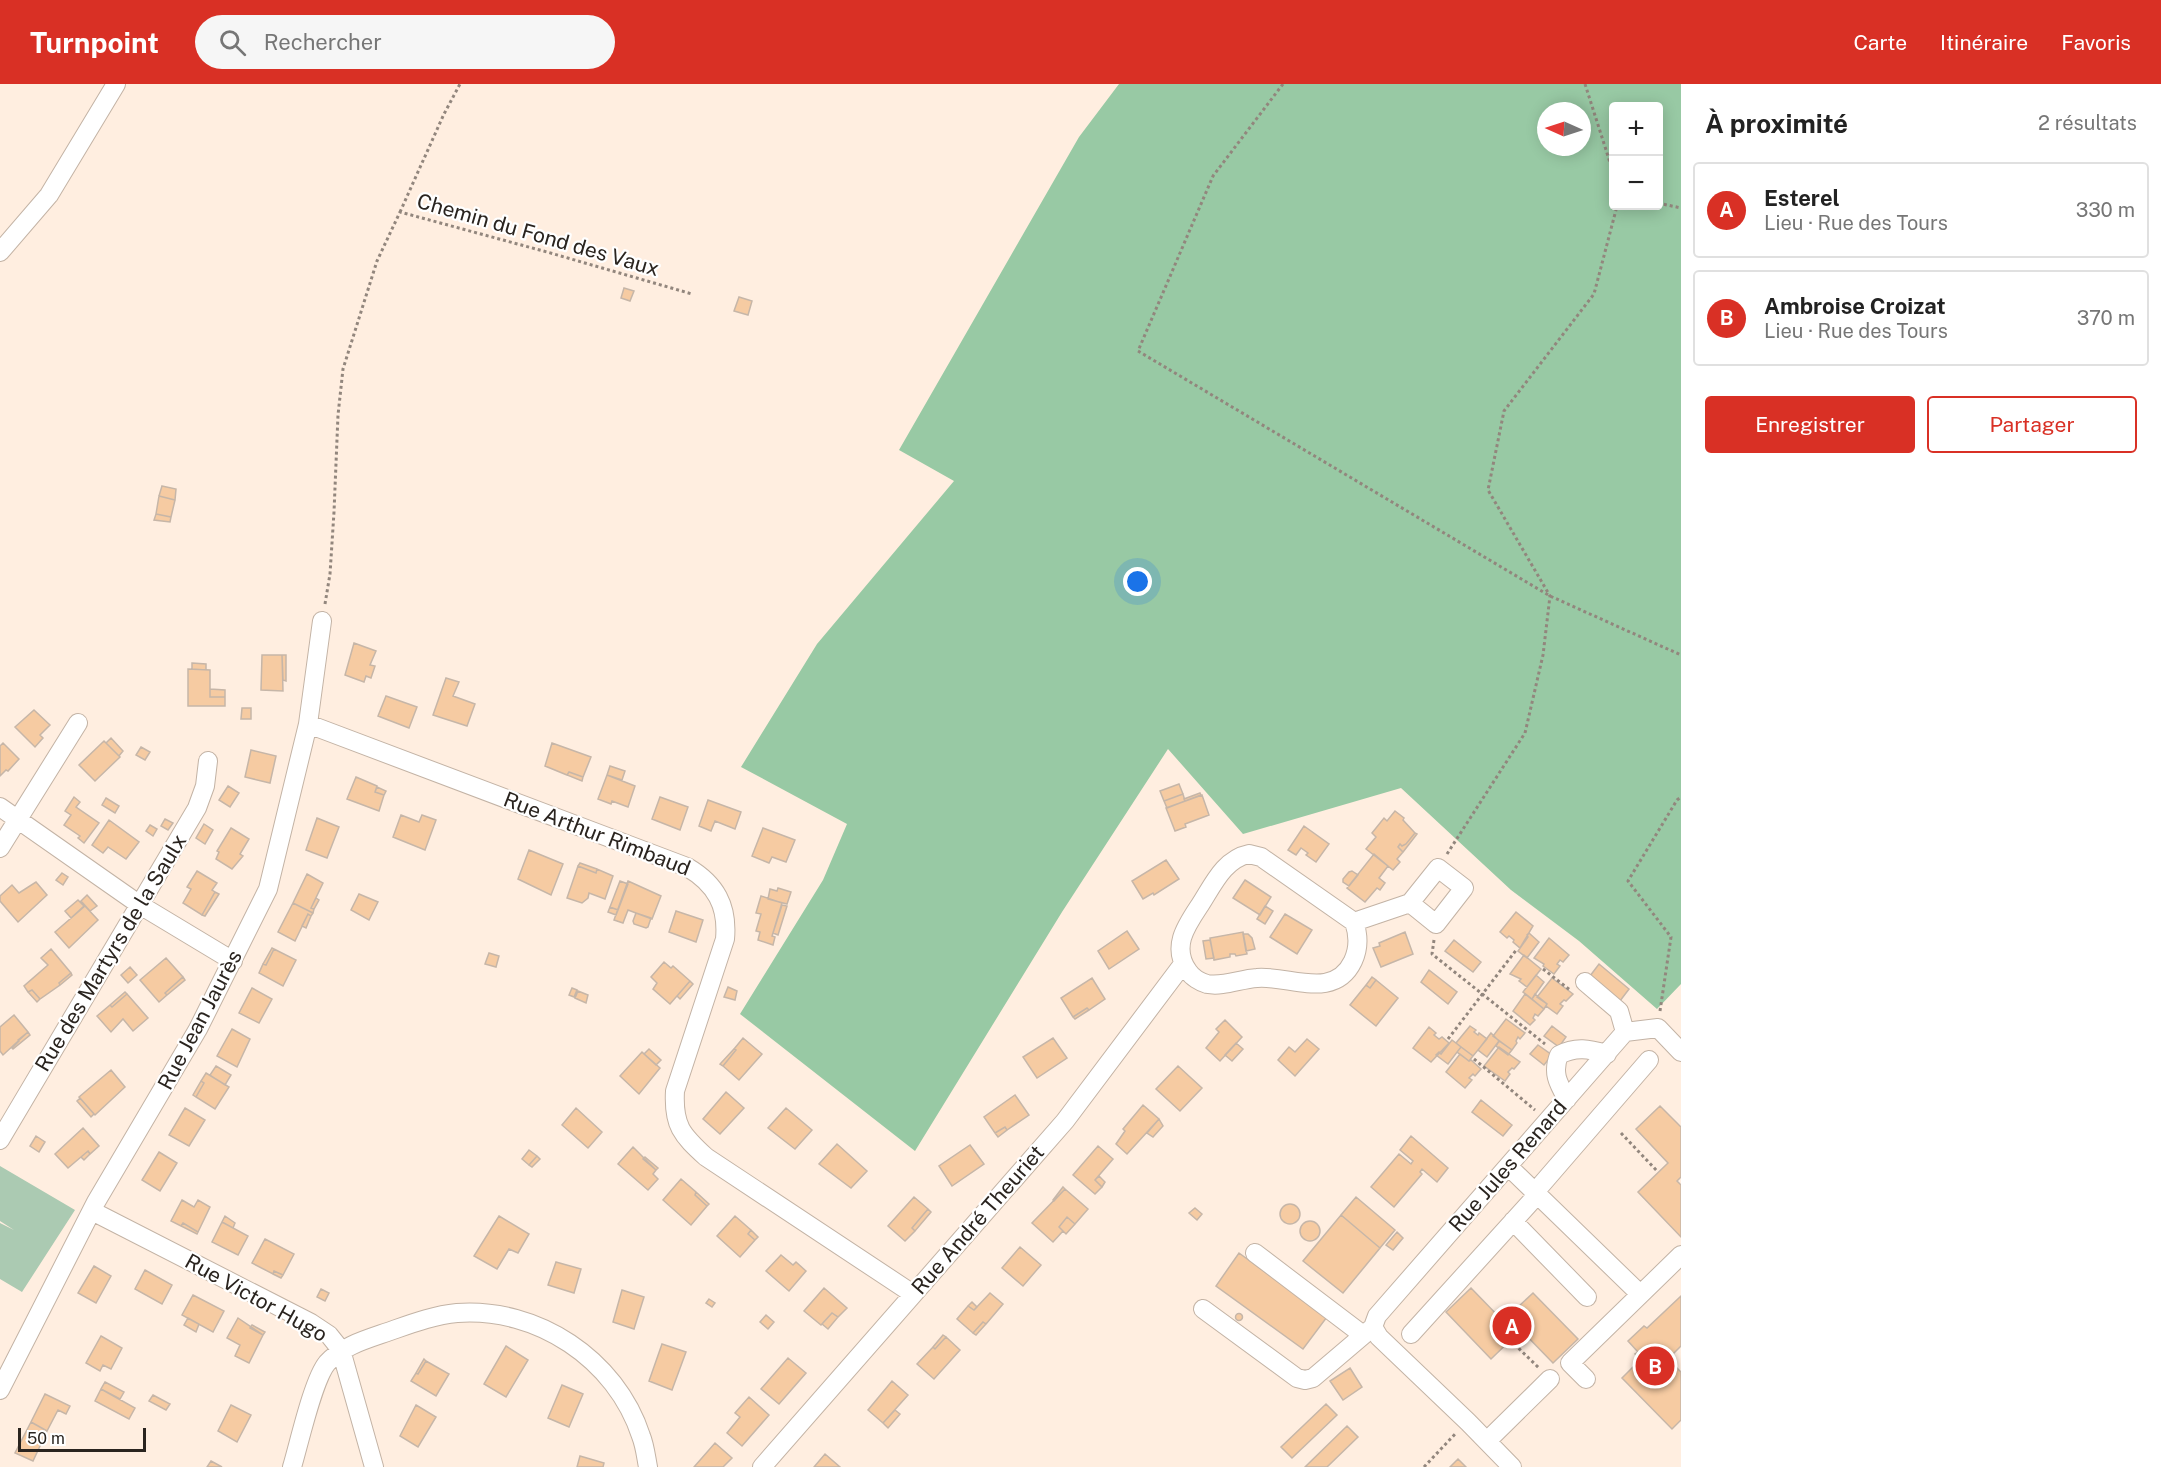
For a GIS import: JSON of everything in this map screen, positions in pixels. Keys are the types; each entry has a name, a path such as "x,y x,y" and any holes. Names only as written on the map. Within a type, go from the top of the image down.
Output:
{"street":[{"path":"0,252 49,195 116,84"},
{"name":"Rue Jean Jaurès","path":"0,1390 92,1210 198,1029 268,889 308,724 322,621"},
{"path":"0,848 78,723"},
{"name":"Rue Arthur Rimbaud","path":"308,724 687,867 701,875 711,886 725,911 726,932 675,1092 674,1111 679,1126 688,1141 706,1157 913,1294"},
{"name":"Rue des Martyrs de la Saulx","path":"0,1140 197,808 206,786 208,761"},
{"path":"0,807 140,905 233,961"},
{"path":"1249,854 1262,857 1354,922 1358,934 1357,950 1351,964 1338,978 1325,984 1257,978 1204,984 1192,976 1183,964 1180,952 1185,927 1227,865 1237,856 1249,854"},
{"path":"1354,922 1410,903 1438,868 1464,888 1436,924 1410,903"},
{"name":"Rue André Theuriet","path":"762,1467 1065,1121 1183,964"},
{"path":"1585,982 1619,1011 1625,1032 1658,1028 1678,1042"},
{"name":"Rue Jules Renard","path":"1203,1309 1297,1378 1305,1380 1313,1378 1368,1331 1377,1316 1625,1032"},
{"path":"1567,1099 1554,1067 1559,1055 1569,1050 1585,1048 1607,1053"},
{"path":"1411,1334 1513,1221 1649,1060"},
{"path":"1508,1166 1640,1294"},
{"name":"Rue Victor Hugo","path":"92,1210 311,1323 329,1335 341,1350 374,1467"},
{"path":"1513,1221 1587,1297"},
{"path":"1255,1253 1379,1337 1512,1467"},
{"path":"1586,1379 1570,1363 1675,1261"},
{"path":"292,1467 316,1387 325,1366 341,1350 430,1318 457,1313 486,1313 514,1317 542,1327 567,1340 591,1359 615,1387 632,1412 642,1437 648,1467"},
{"path":"1487,1441 1550,1379"}],"path":[{"path":"400,212 460,84"},
{"path":"1283,84 1213,176 1138,351 1551,596 1681,656"},
{"path":"1585,84 1609,159"},
{"path":"1663,204 1681,208"},
{"path":"1438,868 1525,733 1543,654 1551,596 1488,490 1504,411 1594,294 1616,210"},
{"name":"Chemin du Fond des Vaux","path":"322,621 330,574 338,415 343,369 377,261 400,212 692,294"},
{"path":"1658,1028 1671,937 1628,881 1681,797"},
{"path":"1436,924 1432,954 1559,1055"},
{"path":"1448,1039 1517,949"},
{"path":"1474,1059 1548,1121"},
{"path":"1621,1133 1658,1172"},
{"path":"1510,1341 1550,1379"},
{"path":"1424,1467 1468,1422"}],"green space":[{"path":"1119,84 1681,84 1681,984 1657,1009 1579,941 1511,890 1401,788 1243,834 1168,749 1062,912 915,1151 740,1014 823,880 847,824 741,767 817,644 954,481 899,450 1079,137"},
{"path":"0,1166 75,1210 22,1292 0,1279 0,1223 14,1230 0,1221"}],"building":[{"path":"624,288 634,291 630,301 621,298"},
{"path":"739,297 752,301 748,315 734,311"},
{"path":"162,486 176,489 175,500 159,496"},
{"path":"159,496 175,500 171,517 156,514"},
{"path":"156,514 171,517 170,522 154,520"},
{"path":"354,643 376,651 370,665 375,666 371,678 366,676 364,682 345,675"},
{"path":"262,655 282,655 283,691 261,690"},
{"path":"282,655 286,655 286,681 283,680"},
{"path":"192,663 206,664 206,670 192,669"},
{"path":"188,669 210,670 210,697 225,697 225,706 188,706"},
{"path":"446,678 459,682 453,696 475,704 467,726 433,715"},
{"path":"210,689 225,690 225,697 210,697"},
{"path":"386,696 417,707 409,728 378,716"},
{"path":"242,708 251,708 251,719 241,719"},
{"path":"34,710 50,725 40,735 43,738 35,747 15,727"},
{"path":"111,738 123,751 119,756 106,743"},
{"path":"104,741 120,757 95,781 79,765"},
{"path":"3,743 19,759 0,776 0,746"},
{"path":"552,743 591,757 583,777 569,772 567,775 545,766"},
{"path":"141,747 150,752 145,760 136,755"},
{"path":"251,750 276,756 270,783 245,777"},
{"path":"610,766 625,771 622,780 607,775"},
{"path":"569,772 583,777 582,781 567,775"},
{"path":"607,775 635,786 628,807 598,799"},
{"path":"356,777 377,786 375,792 384,795 379,811 347,799"},
{"path":"1179,784 1183,794 1164,801 1160,791"},
{"path":"228,786 239,793 230,807 219,800"},
{"path":"377,787 386,791 384,795 375,792"},
{"path":"1200,793 1201,795 1185,801 1184,799"},
{"path":"1183,794 1185,801 1167,808 1164,801"},
{"path":"1202,795 1209,815 1185,824 1186,827 1175,831 1166,808"},
{"path":"74,797 80,802 76,807 99,823 84,843 78,838 80,836 64,825 71,815 65,811"},
{"path":"660,797 688,807 680,830 652,819"},
{"path":"106,798 119,806 115,813 102,805"},
{"path":"708,800 741,812 735,829 715,821 711,831 699,826"},
{"path":"1395,811 1404,818 1403,820 1415,833 1406,844 1402,846 1400,844 1398,847 1403,852 1397,859 1400,862 1393,870 1366,849 1376,837 1372,833 1384,818 1387,821"},
{"path":"401,815 419,822 422,815 436,820 425,850 393,837"},
{"path":"317,818 339,827 327,858 306,850"},
{"path":"165,819 173,823 168,830 161,826"},
{"path":"109,820 139,842 126,859 108,847 103,853 92,845"},
{"path":"204,824 213,830 205,844 196,838"},
{"path":"150,825 157,829 153,836 146,831"},
{"path":"1304,826 1329,844 1316,862 1301,848 1296,855 1288,850"},
{"path":"231,828 249,839 240,854 243,856 232,869 216,859 219,852 217,851"},
{"path":"763,828 795,840 786,862 772,857 769,863 752,856"},
{"path":"1415,833 1417,834 1403,852 1398,847 1400,844 1402,846 1406,844"},
{"path":"529,850 563,864 551,895 518,879"},
{"path":"1374,854 1388,866 1379,878 1385,883 1380,890 1377,888 1365,902 1347,888"},
{"path":"1166,860 1179,879 1154,895 1153,893 1143,899 1132,881"},
{"path":"580,863 597,869 596,873 578,866"},
{"path":"578,866 596,873 597,869 613,876 605,899 589,893 588,898 582,903 567,898"},
{"path":"197,871 217,883 212,890 215,892 202,915 183,903 191,889 187,887"},
{"path":"1352,871 1358,875 1349,886 1343,882 1343,879"},
{"path":"62,873 68,877 63,885 56,880"},
{"path":"307,874 323,883 311,908 314,909 313,913 293,903"},
{"path":"1245,880 1271,897 1260,915 1233,898"},
{"path":"620,881 628,884 618,910 610,907"},
{"path":"628,881 661,896 652,919 628,910 623,923 614,920"},
{"path":"36,882 47,895 18,922 0,901 0,896 12,885 19,893"},
{"path":"778,888 791,892 787,904 768,899 770,889 777,891"},
{"path":"215,892 219,894 205,916 202,915"},
{"path":"359,894 378,902 369,920 351,910"},
{"path":"87,895 97,906 90,911 81,901"},
{"path":"761,896 782,903 772,936 775,937 773,945 758,940 760,932 756,931 761,914 756,913"},
{"path":"316,898 319,900 314,909 311,908"},
{"path":"78,900 84,906 71,918 65,911"},
{"path":"293,903 313,913 311,916 308,914 295,941 278,932"},
{"path":"782,905 787,906 778,935 773,933"},
{"path":"85,906 98,920 69,948 55,932"},
{"path":"1265,906 1273,911 1265,924 1257,919"},
{"path":"610,907 618,910 616,915 608,912"},
{"path":"676,911 703,920 696,942 669,932"},
{"path":"1516,912 1533,926 1520,948 1509,936 1507,938 1500,932"},
{"path":"636,913 651,918 648,927 634,924"},
{"path":"308,914 311,916 306,928 302,926"},
{"path":"1285,914 1312,930 1297,954 1270,937"},
{"path":"1127,931 1139,949 1109,969 1098,951"},
{"path":"1243,932 1247,954 1236,956 1230,954 1230,957 1214,960 1210,938"},
{"path":"1405,932 1413,954 1381,967 1373,948"},
{"path":"1529,933 1539,942 1527,958 1518,951"},
{"path":"1243,934 1248,934 1252,938 1255,949 1246,951"},
{"path":"1549,938 1569,955 1563,962 1560,960 1557,964 1560,966 1554,974 1534,958"},
{"path":"1210,940 1214,958 1206,959 1203,941"},
{"path":"1454,940 1481,962 1473,972 1445,951"},
{"path":"272,948 274,949 266,965 263,964"},
{"path":"51,949 71,973 59,983 60,985 40,999 32,990 28,992 24,986 48,965 41,958"},
{"path":"274,949 296,960 283,986 259,973"},
{"path":"489,953 499,956 496,967 485,964"},
{"path":"1524,955 1541,969 1527,987 1519,981 1521,979 1510,974"},
{"path":"166,958 183,977 165,993 167,995 159,1002 140,980"},
{"path":"664,962 671,968 673,966 690,981 670,1004 653,989 657,983 651,977"},
{"path":"1599,964 1629,989 1620,1001 1590,976"},
{"path":"130,967 137,975 128,983 121,975"},
{"path":"1429,970 1457,992 1448,1004 1421,982"},
{"path":"71,973 72,975 60,985 59,983"},
{"path":"1536,975 1544,982 1532,999 1523,992"},
{"path":"183,977 185,980 167,995 165,993"},
{"path":"1372,977 1376,980 1370,988 1366,985"},
{"path":"1092,978 1105,999 1073,1017 1061,998"},
{"path":"1552,978 1573,994 1560,1004 1563,1006 1557,1014 1537,997"},
{"path":"1376,980 1398,998 1376,1026 1350,1005 1366,985 1370,988"},
{"path":"690,981 693,984 680,999 677,996"},
{"path":"728,987 737,991 735,1000 724,997"},
{"path":"252,988 272,999 259,1023 239,1013"},
{"path":"572,988 577,990 574,997 569,995"},
{"path":"32,990 40,999 37,1002 28,992"},
{"path":"578,991 588,995 586,1003 575,998"},
{"path":"125,992 127,994 112,1007 110,1005"},
{"path":"127,994 148,1018 133,1031 123,1019 111,1032 97,1016"},
{"path":"1525,994 1544,1009 1538,1016 1535,1014 1533,1018 1535,1020 1530,1025 1513,1011"},
{"path":"1535,994 1547,1004 1544,1009 1532,999"},
{"path":"1087,1008 1089,1010 1075,1019 1073,1017"},
{"path":"14,1015 28,1032 3,1055 0,1051 0,1027"},
{"path":"1506,1019 1525,1033 1520,1039 1518,1037 1512,1050 1493,1036"},
{"path":"1225,1020 1242,1037 1220,1061 1206,1048 1219,1032 1216,1029"},
{"path":"1470,1026 1476,1030 1474,1032 1487,1039 1473,1056 1456,1043"},
{"path":"1552,1026 1566,1037 1559,1047 1544,1036"},
{"path":"1429,1027 1439,1039 1442,1037 1449,1043 1431,1062 1413,1048"},
{"path":"232,1029 250,1039 237,1067 217,1056"},
{"path":"28,1032 30,1035 13,1049 18,1040"},
{"path":"1491,1033 1499,1041 1487,1057 1478,1050"},
{"path":"743,1038 762,1054 739,1080 723,1066"},
{"path":"1053,1038 1067,1058 1037,1078 1023,1057"},
{"path":"1307,1039 1319,1049 1295,1076 1278,1060 1289,1047 1295,1052"},
{"path":"1452,1040 1461,1047 1448,1064 1436,1055 1439,1052 1441,1054"},
{"path":"1499,1041 1512,1050 1508,1055 1496,1046"},
{"path":"1236,1043 1243,1049 1232,1061 1225,1055"},
{"path":"1538,1045 1552,1055 1544,1065 1530,1054"},
{"path":"1461,1047 1473,1056 1469,1061 1457,1052"},
{"path":"1499,1047 1520,1062 1508,1072 1510,1074 1505,1081 1484,1066"},
{"path":"649,1049 661,1060 656,1065 644,1054"},
{"path":"734,1049 736,1050 723,1066 720,1064"},
{"path":"642,1052 660,1068 639,1094 620,1076"},
{"path":"1460,1054 1481,1069 1475,1076 1473,1074 1469,1078 1472,1080 1465,1088 1446,1072"},
{"path":"216,1066 231,1075 225,1085 210,1075"},
{"path":"1178,1066 1202,1088 1180,1111 1156,1089"},
{"path":"111,1070 125,1087 95,1115 79,1097"},
{"path":"206,1073 229,1087 215,1109 196,1097 204,1083 201,1081"},
{"path":"201,1081 204,1083 196,1097 193,1095"},
{"path":"726,1092 744,1108 720,1134 703,1119"},
{"path":"1015,1095 1029,1115 1007,1130 1005,1127 995,1133 984,1117"},
{"path":"80,1098 94,1114 91,1117 77,1101"},
{"path":"1481,1100 1512,1125 1503,1136 1472,1112"},
{"path":"1143,1105 1159,1119 1127,1154 1116,1144 1125,1131 1123,1129"},
{"path":"1660,1106 1681,1127 1681,1177 1677,1181 1681,1185 1681,1237 1638,1192 1668,1163 1636,1129"},
{"path":"185,1108 205,1120 189,1146 169,1135"},
{"path":"576,1108 602,1132 588,1148 562,1125"},
{"path":"786,1108 812,1130 795,1149 768,1128"},
{"path":"1159,1119 1163,1126 1153,1137 1147,1133"},
{"path":"1005,1127 1007,1130 998,1137 995,1133"},
{"path":"83,1128 99,1146 90,1154 88,1151 68,1168 55,1154"},
{"path":"36,1136 45,1142 39,1152 30,1146"},
{"path":"1411,1136 1448,1168 1437,1182 1422,1169 1420,1172 1422,1174 1394,1207 1371,1187 1399,1154 1411,1164 1413,1161 1400,1150"},
{"path":"837,1144 867,1171 851,1188 819,1164"},
{"path":"970,1145 984,1164 952,1186 939,1166"},
{"path":"1098,1146 1113,1159 1095,1180 1102,1187 1095,1194 1073,1175"},
{"path":"633,1147 656,1170 653,1174 658,1179 648,1190 618,1164"},
{"path":"529,1150 537,1156 529,1165 522,1159"},
{"path":"88,1151 90,1154 84,1160 81,1157"},
{"path":"159,1152 177,1163 160,1191 142,1180"},
{"path":"537,1156 540,1159 532,1167 529,1165"},
{"path":"645,1157 658,1168 656,1170 643,1159"},
{"path":"1099,1176 1105,1182 1102,1187 1095,1180"},
{"path":"681,1179 707,1206 691,1225 663,1200"},
{"path":"1063,1187 1065,1189 1054,1201 1053,1200"},
{"path":"1065,1189 1088,1209 1075,1224 1067,1217 1059,1227 1063,1231 1053,1242 1032,1223"},
{"path":"696,1192 709,1204 707,1206 695,1195"},
{"path":"914,1197 928,1209 912,1228 915,1231 905,1241 888,1226"},
{"path":"1356,1197 1395,1230 1380,1248 1341,1215"},
{"path":"182,1200 194,1207 198,1200 210,1207 198,1232 183,1223 181,1226 171,1221"},
{"path":"1290,1204 1297,1207 1300,1214 1297,1221 1290,1224 1283,1221 1280,1214 1283,1207"},
{"path":"1195,1208 1202,1214 1197,1220 1189,1213"},
{"path":"928,1209 931,1212 915,1231 912,1228"},
{"path":"1341,1215 1380,1248 1343,1293 1303,1261"},
{"path":"225,1216 235,1223 233,1228 222,1222"},
{"path":"499,1216 529,1234 518,1253 509,1249 497,1269 474,1256"},
{"path":"735,1216 751,1230 748,1234 755,1240 740,1257 717,1236"},
{"path":"1067,1217 1075,1224 1066,1234 1059,1227"},
{"path":"1310,1221 1317,1224 1320,1231 1317,1238 1310,1241 1303,1238 1300,1231 1303,1224"},
{"path":"222,1222 248,1236 238,1255 212,1242"},
{"path":"183,1223 198,1232 197,1234 181,1226"},
{"path":"751,1230 758,1237 755,1240 748,1234"},
{"path":"1397,1232 1403,1238 1393,1250 1386,1245"},
{"path":"265,1239 294,1254 283,1275 274,1271 273,1274 252,1263"},
{"path":"1020,1247 1041,1265 1023,1286 1002,1268"},
{"path":"1239,1253 1327,1317 1303,1349 1216,1286"},
{"path":"781,1255 793,1265 796,1262 806,1271 789,1291 766,1271"},
{"path":"556,1262 581,1269 574,1293 548,1285"},
{"path":"94,1266 111,1276 96,1303 78,1293"},
{"path":"145,1270 172,1285 162,1304 135,1289"},
{"path":"274,1271 283,1275 281,1278 273,1274"},
{"path":"824,1288 847,1308 838,1317 832,1313 821,1325 804,1311"},
{"path":"1471,1288 1503,1321 1533,1293 1578,1339 1553,1363 1521,1330 1491,1359 1446,1312"},
{"path":"321,1289 329,1293 325,1301 317,1297"},
{"path":"622,1290 644,1297 634,1329 613,1322"},
{"path":"990,1293 1003,1304 986,1324 983,1322 973,1333 957,1319 968,1306 974,1310"},
{"path":"193,1295 224,1311 213,1332 182,1315"},
{"path":"1681,1296 1681,1346 1668,1359 1681,1372 1681,1420 1672,1429 1622,1378 1640,1360 1635,1354 1638,1352 1628,1341 1644,1326 1647,1328"},
{"path":"709,1299 715,1303 712,1307 706,1303"},
{"path":"972,1302 977,1307 974,1310 968,1306"},
{"path":"832,1313 838,1317 828,1329 822,1324"},
{"path":"1239,1313 1243,1317 1239,1321 1235,1317"},
{"path":"766,1315 774,1322 768,1329 760,1322"},
{"path":"188,1318 199,1324 196,1332 184,1325"},
{"path":"238,1318 263,1335 249,1363 235,1356 240,1345 227,1338"},
{"path":"983,1322 986,1324 976,1335 973,1333"},
{"path":"252,1325 265,1332 263,1335 250,1328"},
{"path":"943,1335 946,1337 935,1349 933,1347"},
{"path":"101,1336 122,1348 111,1369 103,1365 100,1371 86,1363"},
{"path":"946,1337 960,1350 934,1379 917,1364"},
{"path":"662,1344 686,1352 672,1390 649,1381"},
{"path":"506,1346 528,1360 506,1397 484,1384"},
{"path":"788,1358 806,1373 779,1404 761,1389"},
{"path":"424,1359 426,1361 418,1374 416,1373"},
{"path":"426,1361 449,1374 436,1396 411,1381"},
{"path":"1350,1368 1362,1387 1343,1400 1330,1381"},
{"path":"892,1381 908,1395 883,1423 868,1410"},
{"path":"105,1382 124,1392 120,1399 101,1389"},
{"path":"562,1385 583,1394 569,1427 548,1418"},
{"path":"101,1389 135,1408 129,1419 95,1401"},
{"path":"45,1394 70,1406 66,1414 58,1410 47,1431 31,1422"},
{"path":"153,1395 170,1404 166,1410 149,1401"},
{"path":"749,1397 769,1415 742,1446 727,1433 740,1417 735,1413"},
{"path":"1326,1404 1337,1415 1292,1458 1281,1447"},
{"path":"231,1405 251,1415 237,1442 218,1431"},
{"path":"416,1405 436,1417 418,1447 400,1436"},
{"path":"895,1410 900,1414 888,1428 883,1423"},
{"path":"31,1422 47,1431 33,1461 15,1453"},
{"path":"1347,1426 1358,1437 1327,1467 1305,1467"},
{"path":"715,1443 732,1458 723,1467 694,1467"},
{"path":"825,1454 840,1467 814,1467"},
{"path":"580,1456 604,1463 603,1467 577,1467"},
{"path":"1458,1459 1466,1467 1450,1467"},
{"path":"211,1461 222,1467 207,1467"}],"place":[{"name":"Esterel","path":"1512,1326"},
{"name":"Ambroise Croizat","path":"1655,1366"}]}
